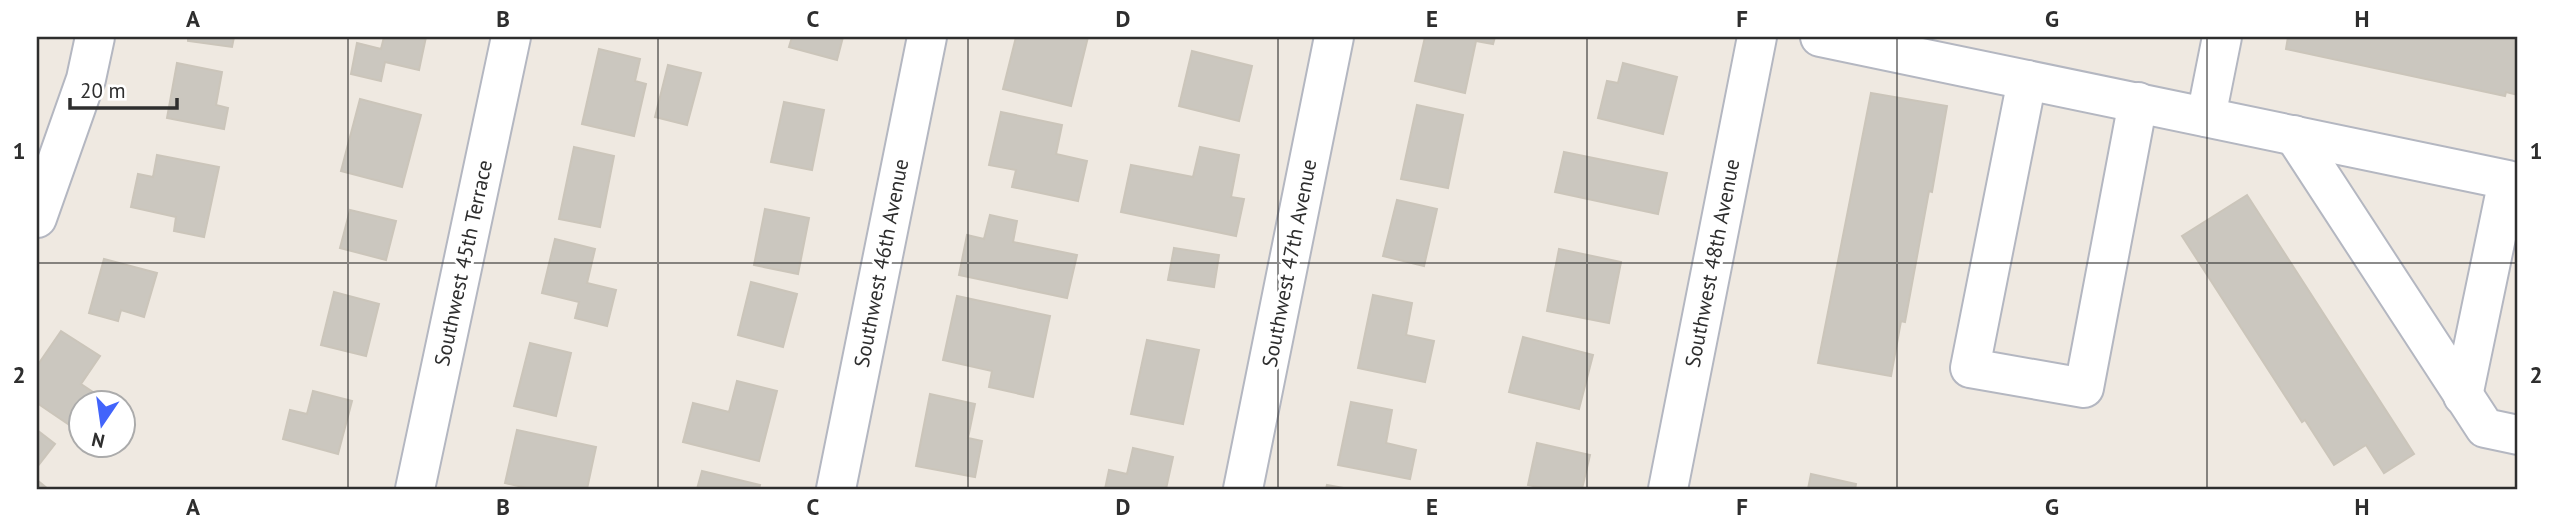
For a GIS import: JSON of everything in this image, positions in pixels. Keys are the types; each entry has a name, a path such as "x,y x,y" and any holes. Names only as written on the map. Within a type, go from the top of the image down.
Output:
{"street":[{"path":"37,218 86,79 95,37"},
{"name":"Southwest 45th Terrace","path":"415,489 511,37"},
{"name":"Southwest 46th Avenue","path":"836,489 927,37"},
{"name":"Southwest 47th Avenue","path":"1243,489 1334,37"},
{"name":"Southwest 48th Avenue","path":"1668,489 1757,37"},
{"path":"1820,37 2508,180 2463,396"},
{"path":"2206,117 2222,37"},
{"path":"2027,80 1970,368 2084,388 2138,102"},
{"path":"2294,135 2485,428 2518,435"}],"building":[{"path":"188,37 234,37 232,47 188,41"},
{"path":"384,37 426,37 419,70 385,62 381,81 351,74 357,43 381,49"},
{"path":"792,37 843,37 837,60 789,47"},
{"path":"1016,37 1088,37 1071,106 1003,89"},
{"path":"1425,37 1495,37 1493,44 1476,41 1465,93 1415,81"},
{"path":"2288,37 2518,37 2518,95 2506,92 2505,96 2286,49"},
{"path":"599,49 640,59 635,81 646,84 634,136 582,124"},
{"path":"1192,51 1252,66 1239,121 1179,106"},
{"path":"177,63 222,72 216,105 228,108 224,129 167,118"},
{"path":"1623,63 1677,77 1663,134 1598,118 1607,81 1618,83"},
{"path":"668,65 701,73 687,125 655,117"},
{"path":"1871,93 1947,106 1932,192 1929,191 1905,322 1901,321 1891,376 1818,363"},
{"path":"360,99 421,115 402,187 341,171"},
{"path":"784,102 824,110 812,170 771,162"},
{"path":"1417,105 1463,115 1448,188 1401,179"},
{"path":"1001,112 1062,125 1056,154 1087,161 1078,201 1012,187 1016,170 989,165"},
{"path":"574,147 614,156 600,227 559,219"},
{"path":"1200,147 1239,155 1231,197 1244,199 1236,236 1121,212 1131,165 1193,177"},
{"path":"1564,152 1667,173 1658,214 1555,192"},
{"path":"157,155 219,167 204,237 174,231 176,217 131,207 138,174 153,177"},
{"path":"2247,195 2414,454 2384,473 2366,445 2334,465 2305,420 2302,422 2182,236"},
{"path":"1397,200 1437,209 1424,266 1383,256"},
{"path":"765,209 809,218 798,274 754,265"},
{"path":"350,210 396,221 386,260 340,248"},
{"path":"990,215 1017,221 1013,242 1077,255 1067,298 959,275 967,235 984,239"},
{"path":"555,239 595,249 587,283 616,290 607,326 575,318 579,302 542,293"},
{"path":"1174,248 1219,255 1214,287 1168,280"},
{"path":"1559,249 1621,262 1609,323 1547,311"},
{"path":"104,259 157,273 144,317 121,310 118,321 89,313"},
{"path":"751,282 797,294 783,347 738,335"},
{"path":"334,292 379,304 366,356 321,345"},
{"path":"1373,295 1412,303 1406,335 1434,341 1425,382 1358,368"},
{"path":"957,296 1050,316 1033,397 989,387 992,371 943,360"},
{"path":"61,331 100,356 81,384 90,390 66,390 66,423 37,403 37,366"},
{"path":"1523,337 1593,355 1579,409 1509,392"},
{"path":"1147,340 1199,350 1183,424 1131,414"},
{"path":"530,343 571,353 556,416 514,406"},
{"path":"737,381 777,391 759,461 683,442 693,403 729,412"},
{"path":"313,391 352,401 338,454 283,439 290,410 307,414"},
{"path":"930,394 975,404 968,438 982,441 975,477 916,466"},
{"path":"1351,402 1392,410 1386,443 1416,450 1410,479 1338,465"},
{"path":"37,430 55,444 37,467"},
{"path":"517,430 596,447 587,489 532,489 505,483"},
{"path":"1537,443 1590,455 1582,489 1548,489 1528,485"},
{"path":"1133,448 1173,457 1166,489 1105,489 1109,470 1127,474"},
{"path":"702,471 760,485 759,489 697,489"},
{"path":"1811,474 1856,484 1855,489 1808,489"},
{"path":"37,480 48,489 37,489"},
{"path":"1327,485 1349,489 1326,489"}]}
